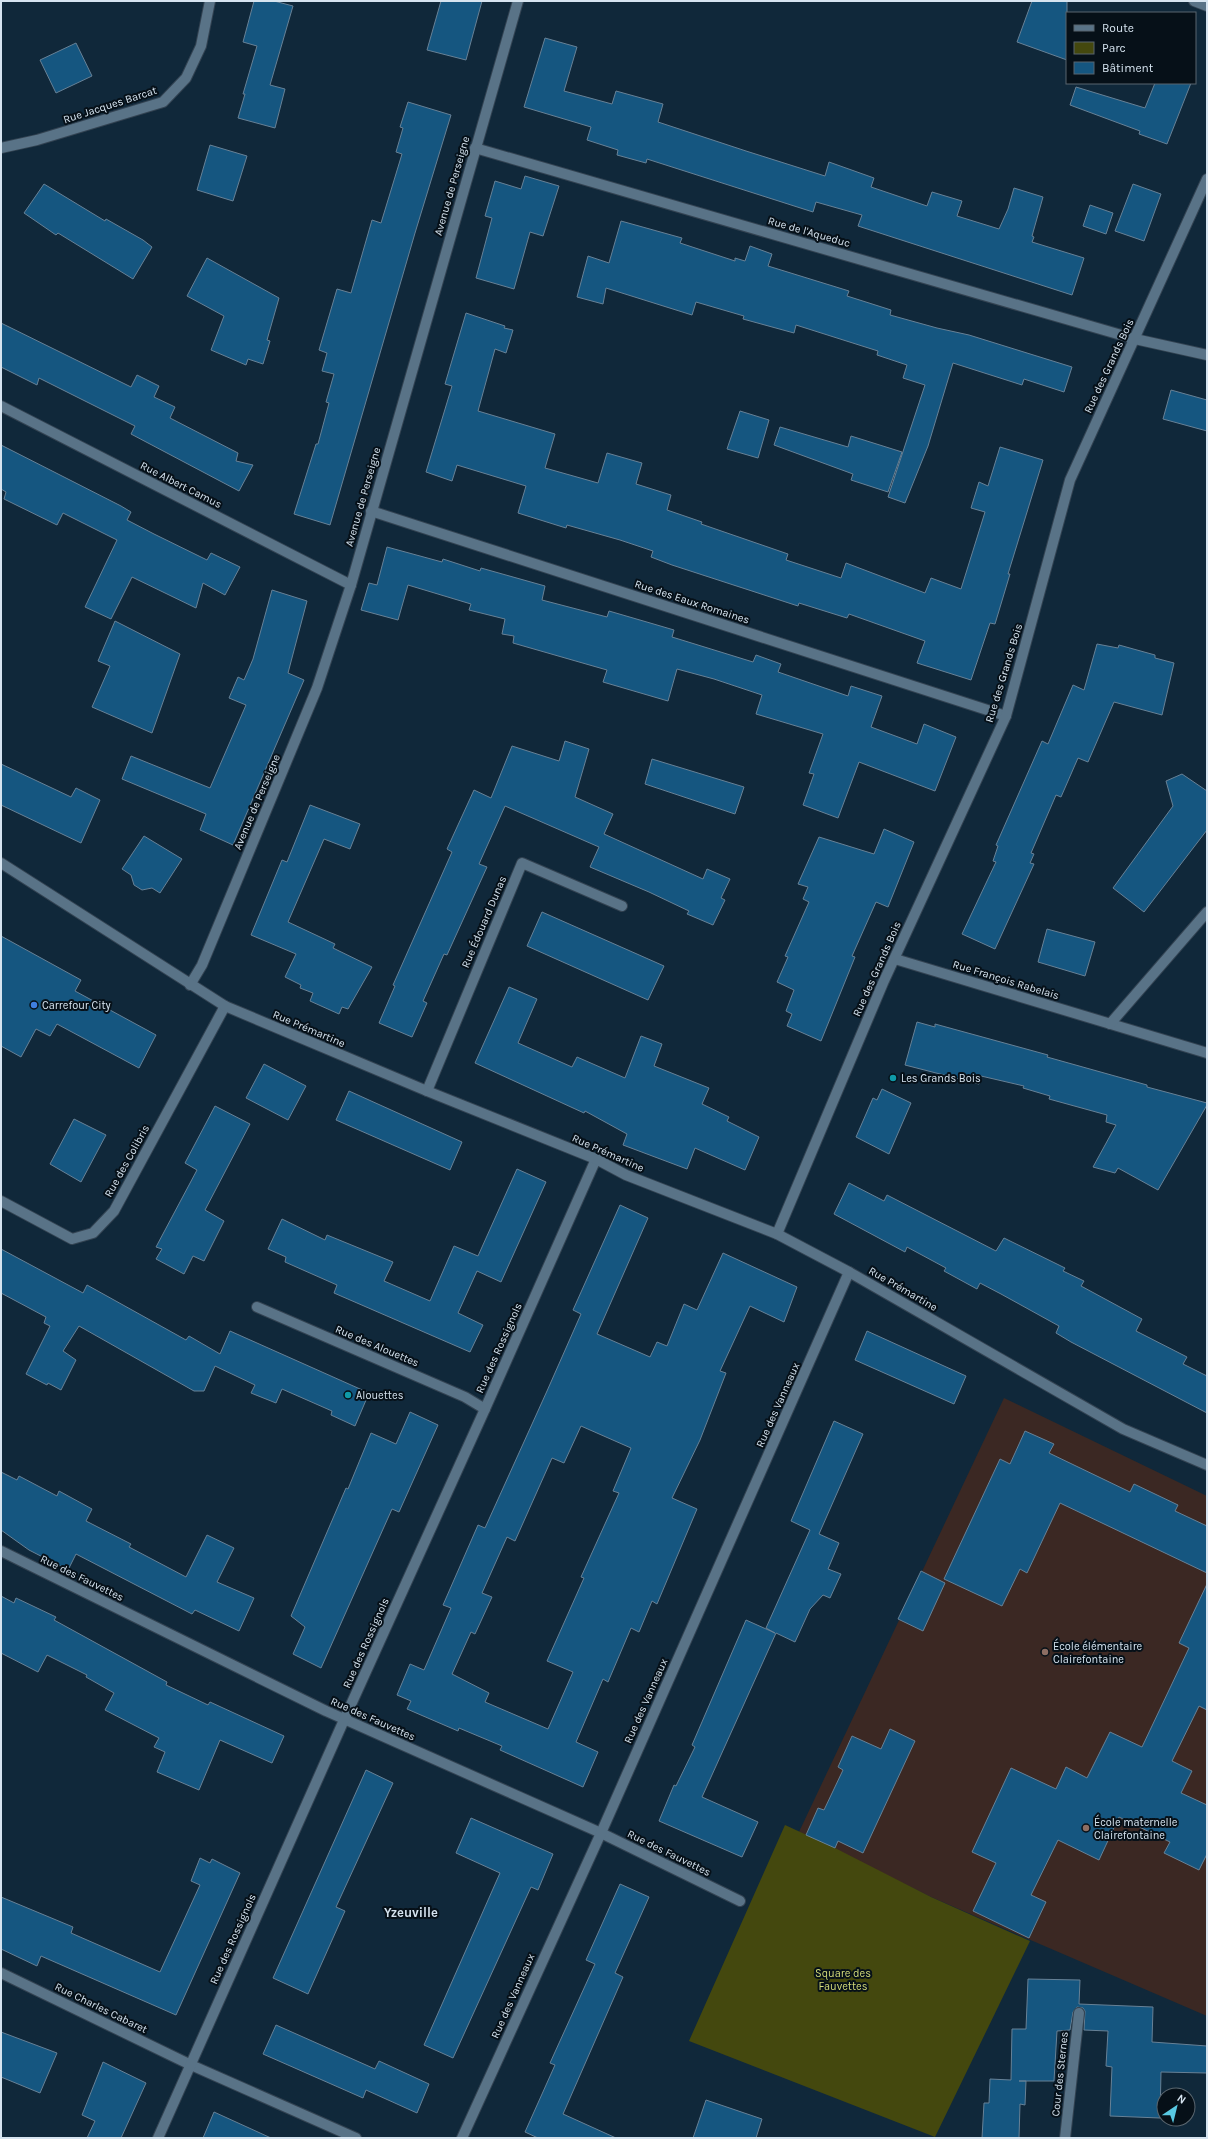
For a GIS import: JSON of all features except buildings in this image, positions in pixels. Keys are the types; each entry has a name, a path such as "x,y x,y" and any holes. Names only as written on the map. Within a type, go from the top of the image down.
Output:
{"street":[{"name":"Rue Jacques Barcat","path":"1,148 37,140 163,102 186,78 201,46 210,1"},
{"name":"Avenue de Perseigne","path":"190,985 202,965 317,688 351,585 518,1"},
{"path":"1194,1 1207,6"},
{"name":"Rue de l'Aqueduc","path":"475,148 1135,339 1207,355"},
{"name":"Rue des Grands Bois","path":"777,1234 895,959 1006,716 1070,480 1207,179"},
{"name":"Rue Albert Camus","path":"1,406 351,585"},
{"name":"Rue des Eaux Romaines","path":"371,511 1006,716"},
{"name":"Rue Prémartine","path":"1,863 224,1006 427,1091 596,1159 626,1175 777,1234 849,1272 1123,1429 1207,1465"},
{"name":"Rue Édouard Dunas","path":"427,1091 522,863 622,906"},
{"path":"1110,1024 1207,912"},
{"name":"Rue François Rabelais","path":"895,959 1207,1053"},
{"name":"Rue des Colibris","path":"1,1202 72,1239 94,1233 114,1211 224,1006"},
{"name":"Rue des Rossignols","path":"158,2138 596,1159"},
{"name":"Rue des Vanneaux","path":"462,2138 601,1833 849,1272"},
{"name":"Rue des Alouettes","path":"257,1307 465,1397 485,1409"},
{"name":"Rue des Fauvettes","path":"1,1551 344,1720 601,1833 740,1901"},
{"name":"Rue Charles Cabaret","path":"1,1973 191,2065"},
{"name":"Cour des Sternes","path":"1065,2138 1079,2013"},
{"path":"191,2065 356,2138"}],"shaded area":[{"name":"École élémentaire Clairefontaine","path":"1004,1398 1207,1496 1207,2016 931,1897 799,1832"}],"green space":[{"name":"Square des Fauvettes","path":"785,1825 835,1848 931,1897 1030,1941 935,2137 689,2041"}],"place":[{"name":"Carrefour City","path":"34,1005"},
{"name":"Les Grands Bois","path":"893,1078"},
{"name":"Alouettes","path":"348,1395"},
{"name":"École élémentaire Clairefontaine","path":"1045,1652"},
{"name":"École maternelle Clairefontaine","path":"1086,1828"}],"district":[{"name":"Yzeuville","path":"411,1912"}]}
